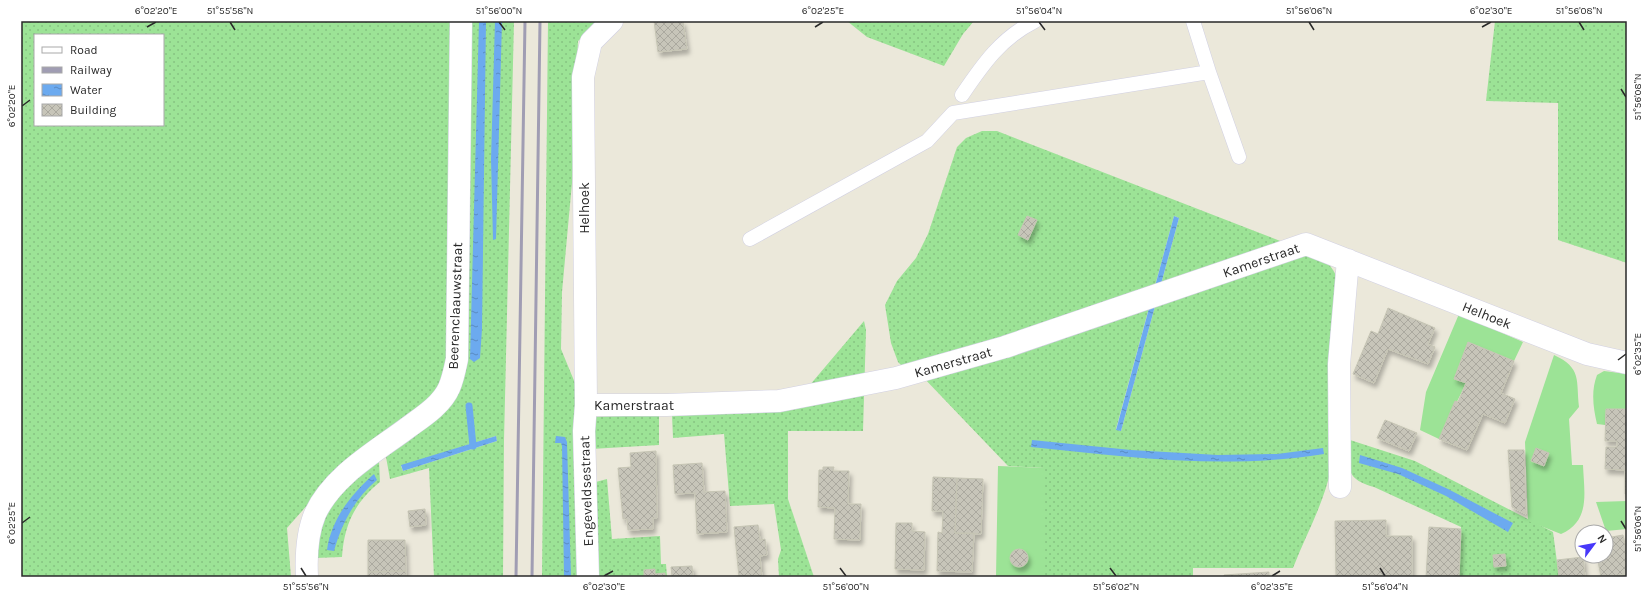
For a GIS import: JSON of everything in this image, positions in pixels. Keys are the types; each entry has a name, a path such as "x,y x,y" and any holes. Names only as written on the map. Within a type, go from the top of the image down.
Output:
{"street":[{"name":"Beerenclaauwstraat","path":"307,577 308,543 315,515 325,498 349,472 428,413 448,389 453,375 456,359 461,21"},
{"name":"Helhoek","path":"586,405 583,77 591,42 612,21"},
{"name":"Helhoek","path":"1306,244 1587,354 1627,363"},
{"name":"Kamerstraat","path":"586,405 666,405 779,401 896,378 1005,347 1306,244"},
{"path":"1340,487 1338,364 1348,260"},
{"name":"Engeveldsestraat","path":"586,405 584,431 588,577"}],"lane":[{"path":"962,95 997,47 1018,30 1035,21"},
{"path":"1193,21 1239,157"},
{"path":"750,238 927,141 953,113 1209,72"}],"green space":[{"path":"21,21 453,21 448,386 318,493 287,528 291,577 21,577"},
{"path":"469,21 514,21 504,440 503,577 434,577 429,468 390,479 386,457 444,412","holes":["496,436 497,441 403,471 401,466"]},
{"path":"548,21 602,21 578,41 572,183 562,292 561,349 575,383 583,391 581,577 542,577"},
{"path":"847,21 974,21 963,34 944,66 867,37"},
{"path":"1495,21 1627,21 1627,263 1558,240 1558,103 1486,101"},
{"path":"982,131 997,131 1319,256 1331,267 1338,281 1331,468 1324,494 1293,568 1193,568 1193,577 1044,577 1044,468 1008,466 921,375 916,380 898,362 891,343 885,305 897,281 916,258 928,234 957,147 966,138","holes":["1174,216 1179,218 1121,431 1116,429"]},
{"path":"1459,314 1523,342 1514,361 1468,342 1454,379 1466,383 1439,439 1420,430 1426,392"},
{"path":"864,321 866,330 863,431 788,431 788,499 814,577 779,577 778,559 781,550 774,504 730,506 724,434 673,438 672,415 798,409 798,399"},
{"path":"1554,355 1569,365 1576,376 1579,407 1569,419 1572,465 1583,465 1584,485 1584,505 1581,514 1577,522 1571,528 1561,534 1528,521 1525,442"},
{"path":"1604,371 1627,374 1627,409 1606,409 1605,425 1597,424 1593,399 1597,375"},
{"path":"659,415 659,445 591,449 592,417"},
{"path":"1350,440 1415,461 1553,532 1559,577 1459,577 1461,527 1357,480 1350,470"},
{"path":"379,461 380,482 364,498 352,515 345,535 342,557 315,558 320,530 330,509 336,500 360,475"},
{"path":"998,466 1044,468 1044,577 996,577"},
{"path":"607,479 612,539 660,536 661,564 666,564 667,577 594,577 592,483"},
{"path":"1627,501 1627,529 1614,530 1614,524 1604,524 1596,502"}],"water":[{"path":"479,21 486,21 482,329 480,358 474,362 470,359"},
{"path":"495,21 502,21 496,239 493,240 491,159"},
{"path":"1174,216 1179,218 1121,431 1116,430"},
{"path":"496,436 497,441 403,471 401,465"},
{"path":"556,436 565,437 567,442 571,577 564,577 562,446 561,443 555,443"},
{"path":"1032,440 1131,450 1218,455 1277,454 1323,448 1324,454 1287,459 1251,461 1177,460 1104,455 1031,447"},
{"path":"1360,455 1402,468 1448,489 1513,523 1508,532 1446,496 1398,474 1359,463"},
{"path":"374,474 377,480 362,495 350,512 345,521 334,551 327,550 333,528 343,508"}],"building":[{"path":"654,21 683,21 687,49 658,52"},
{"path":"1027,216 1037,220 1028,240 1018,235"},
{"path":"1388,308 1435,328 1428,344 1435,347 1428,364 1388,349 1374,383 1353,374 1371,331 1378,334"},
{"path":"1468,342 1514,361 1501,393 1515,399 1505,423 1483,414 1467,450 1439,439 1455,401 1458,402 1466,383 1454,379"},
{"path":"1606,409 1627,409 1627,494 1625,494 1625,470 1605,469 1606,447 1617,447 1617,441 1605,441"},
{"path":"1385,420 1417,433 1409,451 1377,438"},
{"path":"1536,448 1549,453 1544,466 1531,461"},
{"path":"1508,450 1524,450 1526,514 1512,507"},
{"path":"656,451 657,518 653,518 653,529 628,530 627,519 623,519 618,468 631,467 630,453"},
{"path":"702,463 704,492 725,491 727,532 697,534 695,493 675,494 673,465"},
{"path":"823,467 834,467 833,471 849,471 848,504 861,504 860,540 834,539 835,508 818,507 819,470 823,470"},
{"path":"933,477 957,478 955,533 974,533 972,572 937,571 938,532 942,533 943,511 932,511"},
{"path":"957,478 983,479 981,534 955,533"},
{"path":"425,509 426,525 410,527 408,511"},
{"path":"1386,520 1386,536 1412,536 1412,577 1336,577 1335,521"},
{"path":"896,523 912,523 912,531 925,532 924,570 895,569"},
{"path":"758,525 760,540 765,539 767,555 760,556 762,577 739,577 734,527"},
{"path":"1429,527 1461,529 1459,577 1426,577"},
{"path":"1623,535 1627,553 1627,574 1601,577 1599,564 1614,564 1614,537"},
{"path":"368,540 405,540 406,571 368,572"},
{"path":"1019,549 1025,552 1028,558 1025,564 1019,567 1013,564 1010,558 1013,552"},
{"path":"1505,554 1506,566 1494,567 1493,555"},
{"path":"1574,558 1574,564 1584,564 1585,577 1559,577 1557,560"},
{"path":"692,566 693,577 672,577 671,567"},
{"path":"655,569 655,574 665,573 665,577 644,577 644,570"},
{"path":"406,571 406,577 368,577 368,572"},
{"path":"1269,572 1269,577 1224,577 1224,575"}],"waterway":[{"path":"469,406 473,446"}],"railway":[{"path":"516,577 525,21"},
{"path":"532,577 540,21"}]}
